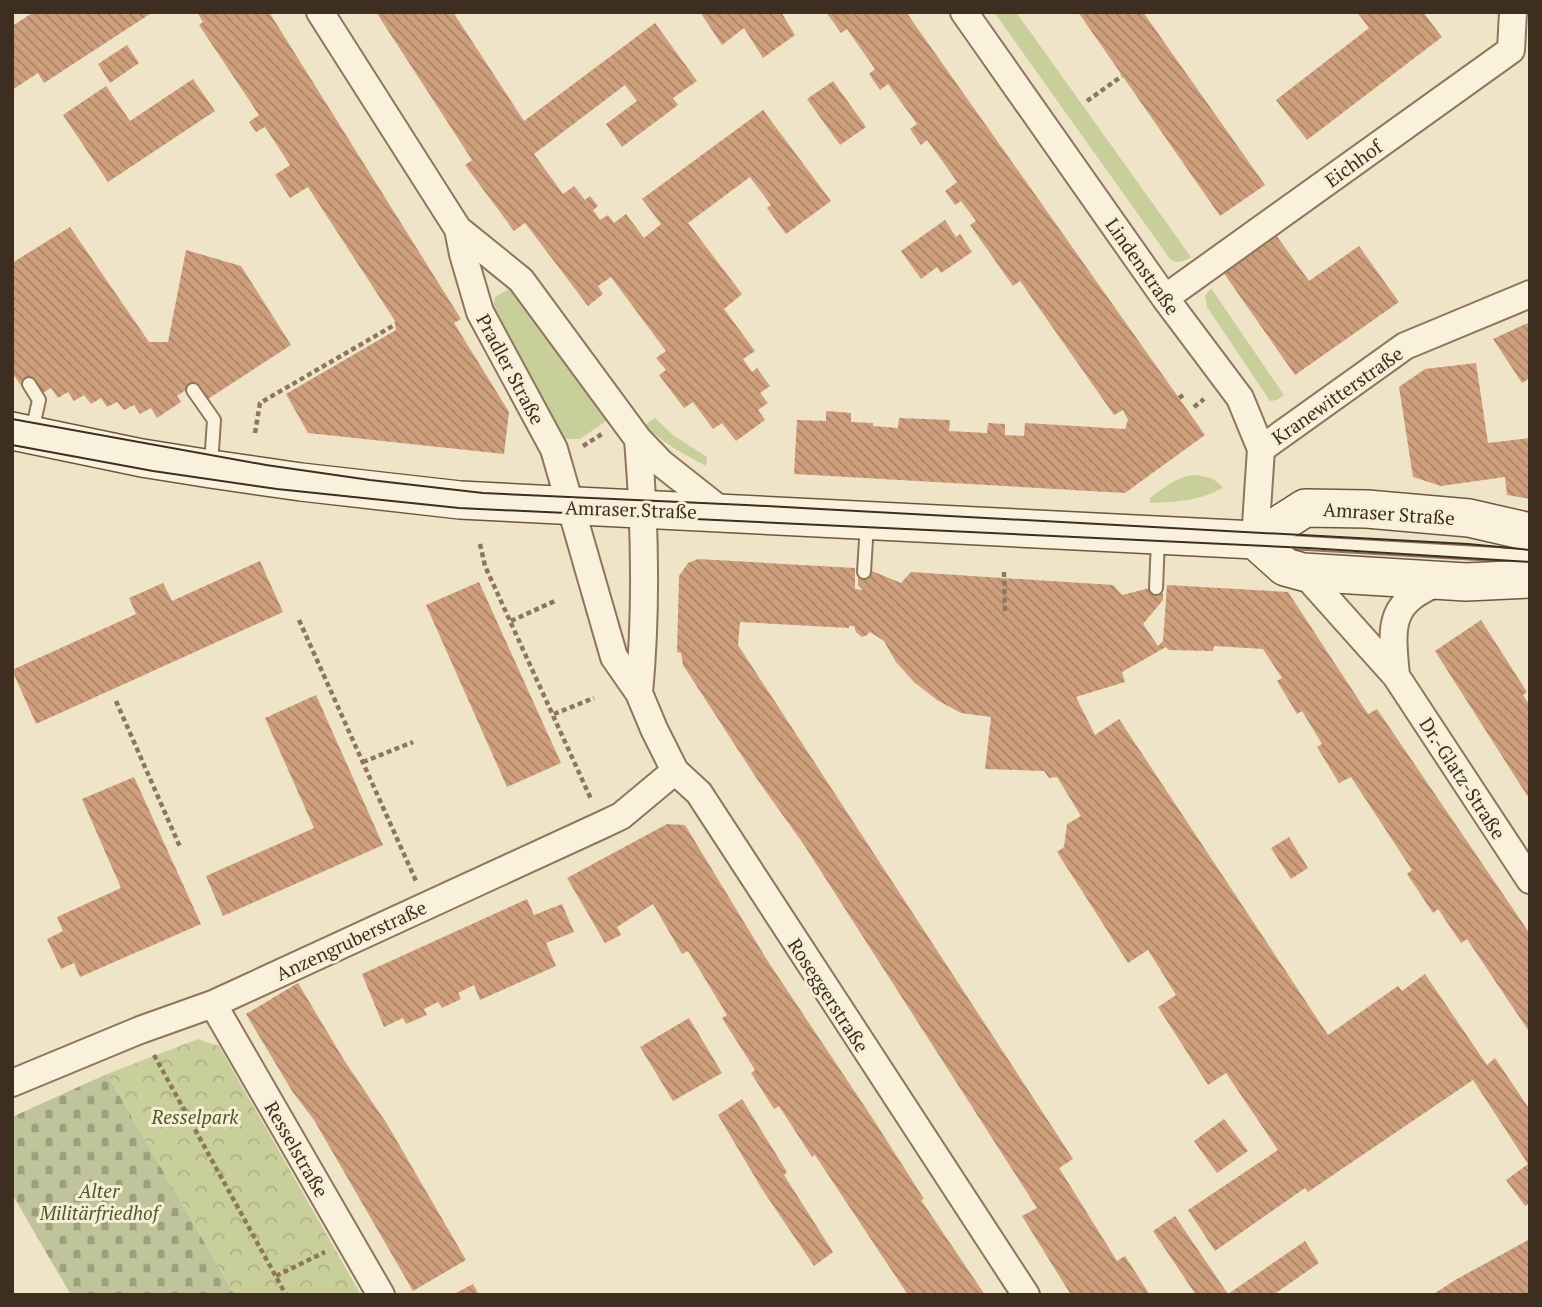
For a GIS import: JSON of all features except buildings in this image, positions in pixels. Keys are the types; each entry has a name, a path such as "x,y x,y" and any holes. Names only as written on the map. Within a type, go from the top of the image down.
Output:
{"street":[{"name":"Pradler Straße","path":"320,12 458,229 521,280 638,439 662,464 723,512"},
{"name":"Lindenstraße","path":"964,12 1165,298 1240,398 1261,449 1255,540"},
{"name":"Eichhof","path":"1165,298 1511,50 1513,12"},
{"name":"Pradler Straße","path":"458,229 480,312 554,449 572,507"},
{"name":"Kranewitterstraße","path":"1261,449 1405,346 1530,294"},
{"name":"Amraser Straße","path":"22,433 142,458 211,469 460,500 1255,540 1305,508 1367,509 1469,518 1530,533"},
{"path":"638,439 644,509"},
{"name":"Roseggerstraße","path":"572,507 614,657 639,693 675,771 699,793 1026,1295"},
{"name":"Roseggerstraße","path":"639,693 643,649 644,509"},
{"path":"1255,540 1285,567 1304,572 1466,582 1530,579"},
{"name":"Dr.-Glatz-Straße","path":"1304,572 1396,676 1530,880"},
{"path":"1396,676 1394,638 1397,614 1412,595 1442,581"},
{"name":"Anzengruberstraße","path":"12,1083 140,1030 213,1004 602,825 621,816 675,771"},
{"name":"Resselstraße","path":"213,1004 380,1295"}],"lane":[{"path":"22,433 38,400 29,384"},
{"path":"193,390 214,420 211,469"},
{"path":"864,572 867,520"},
{"path":"1156,588 1159,535"},
{"path":"1255,540 1530,556"}],"path":[{"path":"1087,101 1122,76"},
{"path":"255,433 260,403 396,324"},
{"path":"579,447 586,446 607,431"},
{"path":"480,544 480,554 485,566 602,825"},
{"path":"1004,572 1005,614"},
{"path":"511,621 557,600"},
{"path":"299,620 427,906"},
{"path":"554,714 594,698"},
{"path":"116,701 180,847"},
{"path":"363,762 412,742"},
{"path":"140,1030 286,1295"},
{"path":"276,1276 349,1240"}],"green space":[{"path":"994,12 1016,12 1191,257 1180,262 1170,259"},
{"path":"1211,288 1284,395 1277,400 1270,401 1207,307 1205,296"},
{"path":"507,290 514,290 612,417 580,439 564,439 493,309 495,297"},
{"path":"655,418 673,435 707,457 706,466 666,443 645,425"},
{"path":"1198,475 1213,479 1223,487 1197,498 1150,503 1150,498 1172,482"},
{"name":"Resselpark","path":"198,1039 219,1046 361,1295 235,1295 107,1074"},
{"name":"Alter Militärfriedhof","path":"107,1074 235,1295 71,1295 12,1194 12,1117"}],"tram line":[{"path":"12,419 266,465 483,493 1468,544 1530,550"},
{"path":"12,445 153,471 277,489 459,508 1308,548 1530,562"}]}
